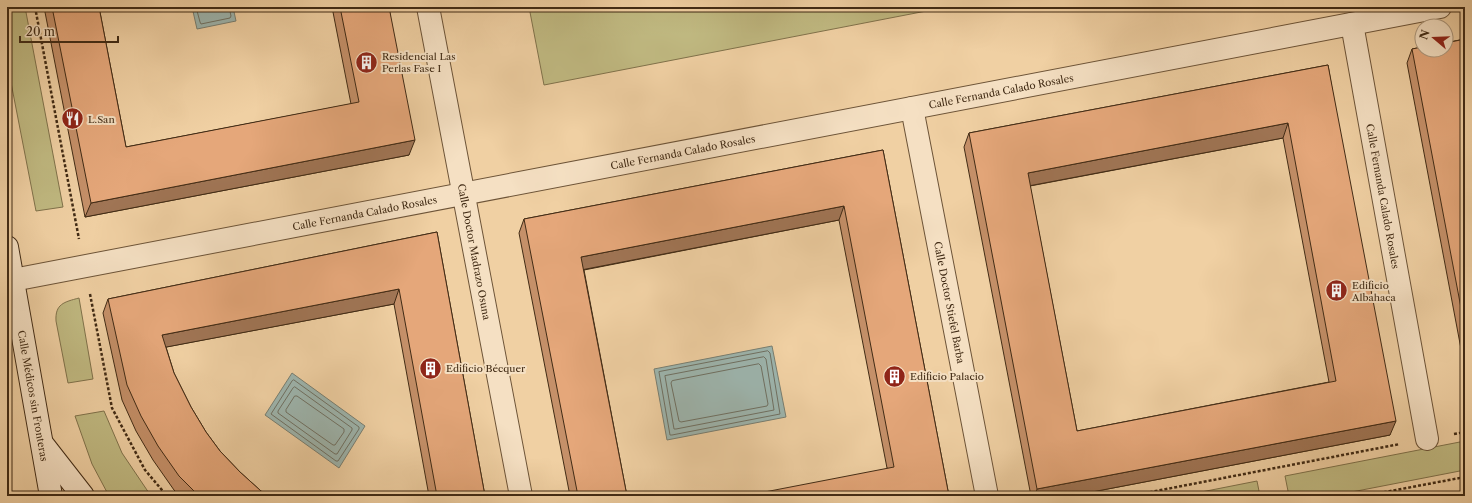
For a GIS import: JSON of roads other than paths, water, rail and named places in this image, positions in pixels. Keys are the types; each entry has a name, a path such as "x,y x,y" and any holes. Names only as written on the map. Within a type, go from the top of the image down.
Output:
{"street":[{"name":"Calle Doctor Madrazo Osuna","path":"428,7 521,496"},
{"name":"Calle Fernanda Calado Rosales","path":"13,280 1440,7"},
{"name":"Calle Fernanda Calado Rosales","path":"1352,24 1427,439"},
{"name":"Calle Doctor Stiefel Barba","path":"912,108 987,496"},
{"name":"Calle Médicos sin Fronteras","path":"7,247 51,496"},
{"path":"43,444 83,496"}],"water":[{"path":"192,7 233,7 236,21 197,29"},
{"path":"772,346 786,417 667,440 654,369"},
{"path":"292,373 365,426 339,468 265,415"}],"place":[{"name":"Residencial Las Perlas Fase I","path":"367,62"},
{"name":"L.San","path":"72,119"},
{"name":"Edificio Albahaca","path":"1337,291"},
{"name":"Edificio Bécquer","path":"430,368"},
{"name":"Edificio Palacio","path":"894,376"}]}
